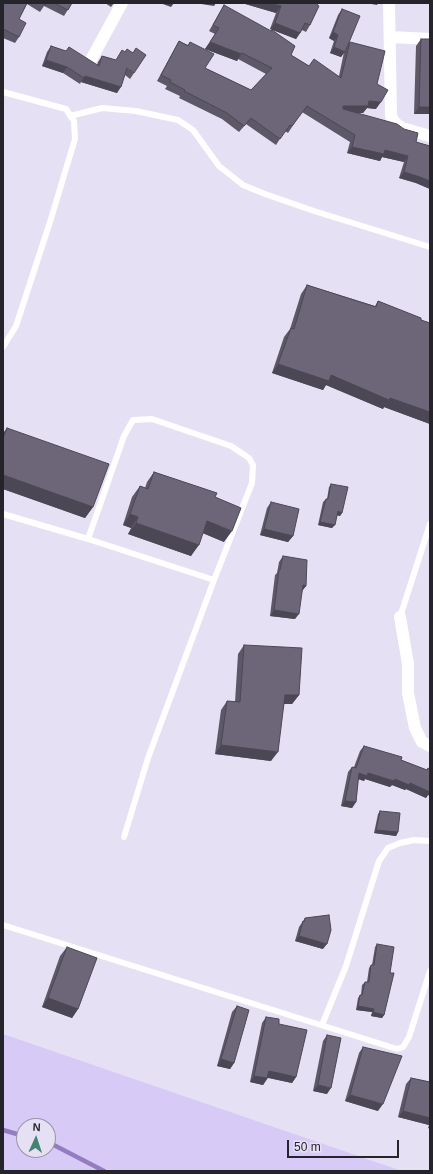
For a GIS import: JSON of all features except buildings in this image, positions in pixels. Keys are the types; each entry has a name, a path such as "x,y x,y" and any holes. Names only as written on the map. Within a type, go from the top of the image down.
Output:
{"street":[{"path":"92,58 122,3"},
{"path":"389,3 391,116 402,128 430,136"},
{"path":"390,38 430,39"},
{"path":"400,616 408,664 408,693 415,728 422,742 430,746"}],"lane":[{"path":"3,92 66,110 74,121 75,139 16,326 3,347"},
{"path":"70,116 102,108 136,111 178,120 193,130 219,166 243,185 314,211 430,247"},
{"path":"88,539 124,436 133,420 152,419 231,446 249,458 253,465 252,483 214,580 148,758 124,836"},
{"path":"3,514 88,539 214,580"},
{"path":"400,616 430,524"},
{"path":"322,1025 346,966 379,861 388,848 400,843 414,840 430,841"},
{"path":"3,925 397,1049 403,1047 409,1037 430,971"}],"shaded area":[{"path":"3,1034 402,1171 3,1171"}],"waterway":[{"path":"3,1130 16,1134"},
{"path":"56,1146 104,1171"}]}
